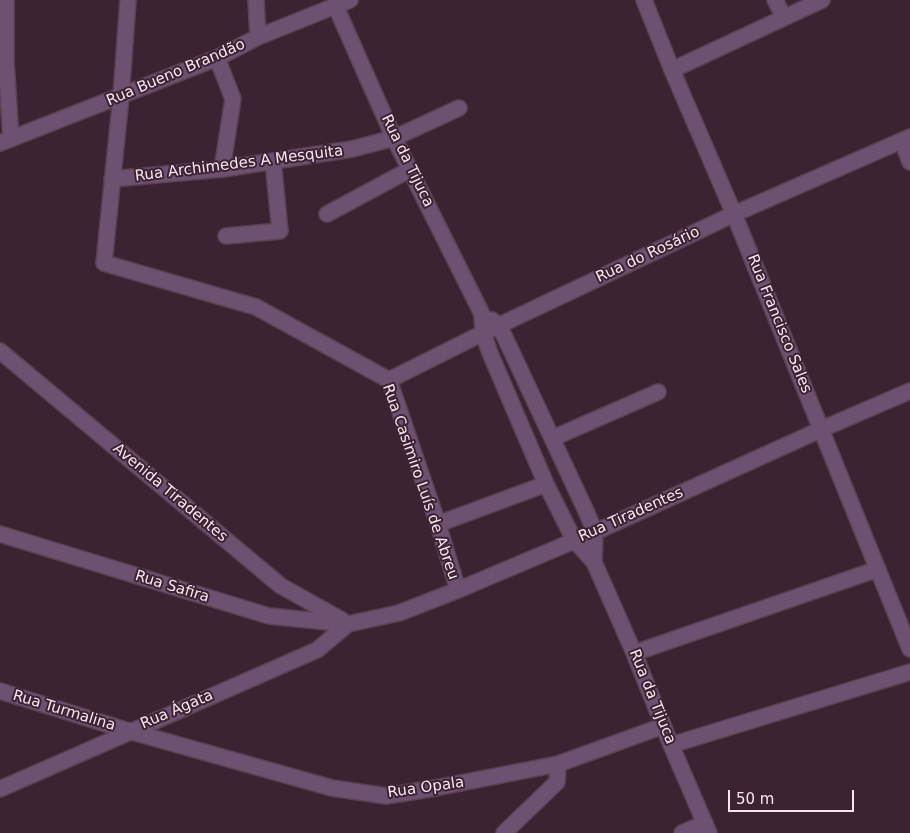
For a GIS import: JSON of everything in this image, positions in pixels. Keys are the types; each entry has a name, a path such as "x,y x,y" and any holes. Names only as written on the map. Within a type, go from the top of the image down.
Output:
{"street":[{"path":"6,0 3,62 6,141"},
{"path":"112,180 121,97 128,0"},
{"path":"256,0 258,37"},
{"name":"Rua Bueno Brandão","path":"6,141 217,58 258,37 350,0"},
{"name":"Rua Francisco Sales","path":"644,0 734,214 910,649"},
{"path":"775,0 784,17"},
{"path":"672,70 822,0"},
{"name":"Rua da Tijuca","path":"336,7 394,138 482,314 483,332 546,484 574,540 594,562 707,828"},
{"path":"217,58 233,99 222,169"},
{"name":"Rua Archimedes A Mesquita","path":"112,180 222,169 352,149 394,138 459,108"},
{"path":"906,139 910,162"},
{"name":"Rua do Rosário","path":"389,380 483,332 734,214 906,139"},
{"path":"226,236 280,231 273,162"},
{"path":"327,214 410,170"},
{"name":"Rua Casimiro Luís de Abreu","path":"112,180 104,263 256,307 389,380 438,524 458,590"},
{"path":"482,314 499,325"},
{"name":"Rua da Tijuca","path":"499,325 595,532 594,562"},
{"name":"Avenida Tiradentes","path":"0,351 281,586 348,624"},
{"name":"Rua Tiradentes","path":"348,624 399,613 458,590 595,532 910,391"},
{"path":"553,438 658,392"},
{"path":"438,524 546,484"},
{"name":"Rua Safira","path":"0,534 269,616 348,624"},
{"path":"634,653 878,568"},
{"name":"Rua Ágata","path":"0,789 317,650 348,624"},
{"path":"671,745 910,672"},
{"name":"Rua Turmalina","path":"0,691 129,731"},
{"name":"Rua Opala","path":"129,731 332,788 386,796 558,764 663,726"},
{"path":"504,833 557,782 558,764"},
{"path":"682,833 707,828"}]}
